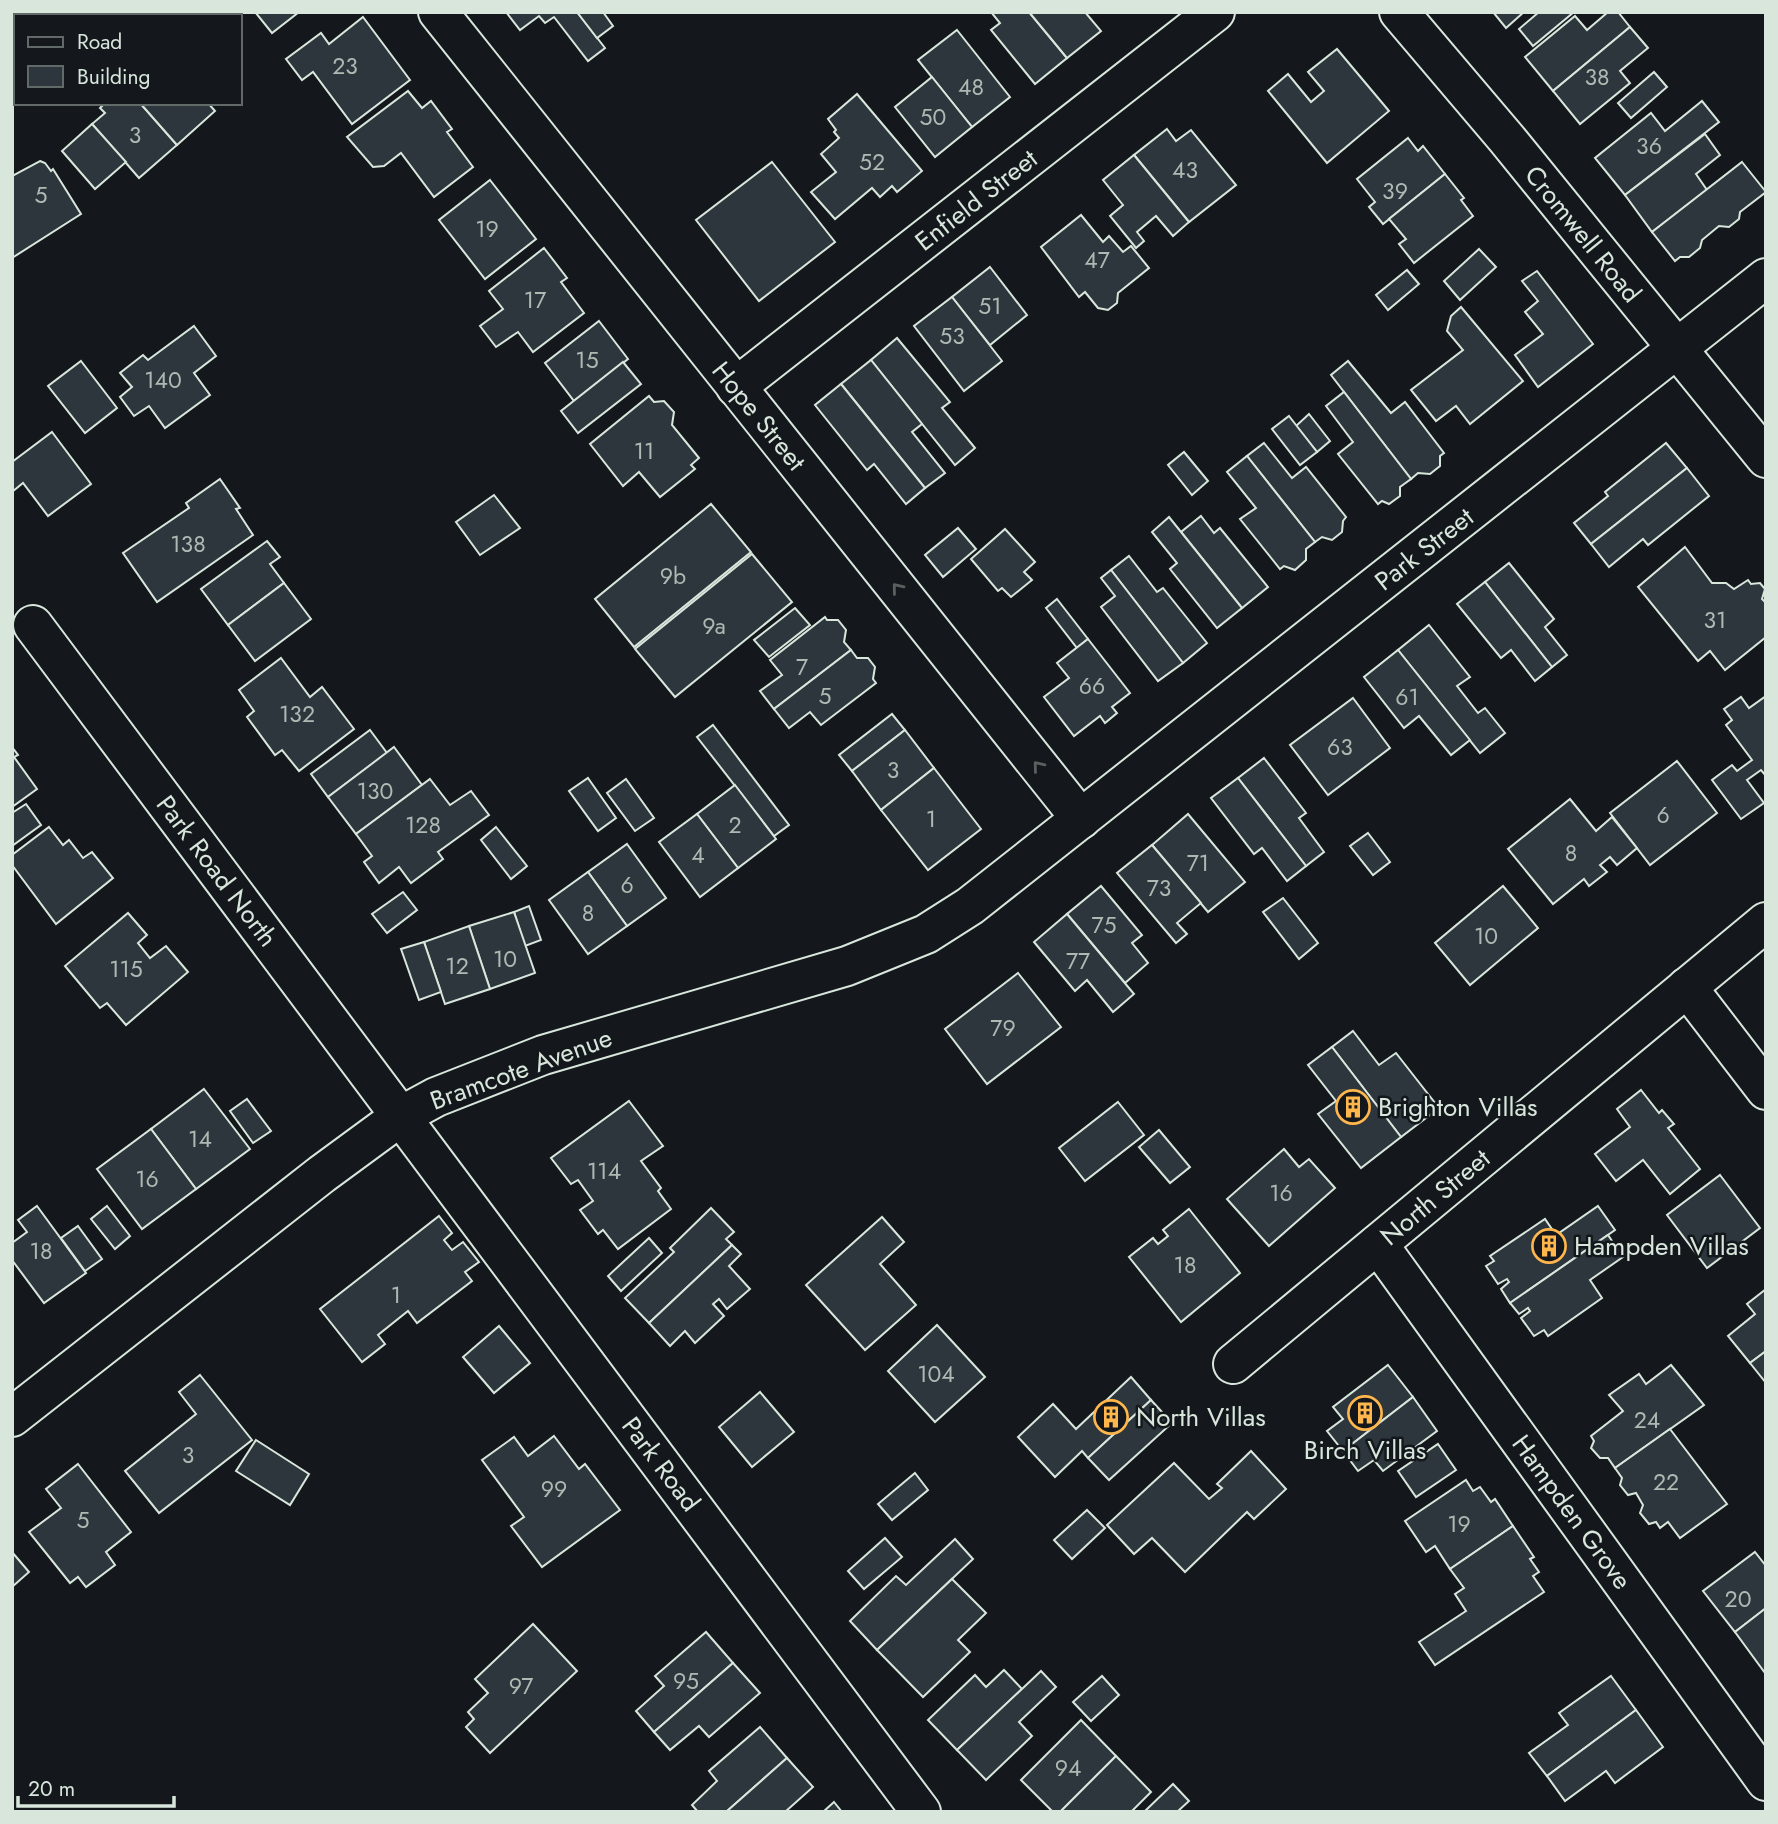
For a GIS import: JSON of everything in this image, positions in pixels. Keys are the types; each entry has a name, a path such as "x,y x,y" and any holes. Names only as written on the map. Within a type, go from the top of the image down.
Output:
{"street":[{"name":"Hope Street","path":"438,12 1081,819"},
{"name":"Enfield Street","path":"736,387 1215,12"},
{"name":"Cromwell Road","path":"1399,12 1506,138 1766,458"},
{"name":"Park Street","path":"1081,819 1766,278"},
{"name":"Park Road North","path":"33,625 401,1116"},
{"name":"Bramcote Avenue","path":"12,1417 322,1174 401,1116 436,1097 543,1055 847,966 897,947 926,934 970,906 1081,819"},
{"name":"North Street","path":"1233,1364 1766,922"},
{"path":"1687,987 1766,1090"},
{"name":"Park Road","path":"401,1116 921,1812"},
{"name":"Hampden Grove","path":"1378,1244 1766,1781"}],"building":[{"path":"255,12 299,12 272,33"},
{"path":"506,12 577,12 605,48 588,61 554,17 545,23 539,16 520,30"},
{"path":"577,12 603,12 613,26 597,38"},
{"path":"991,12 1029,12 1067,58 1035,84 991,30 1000,23"},
{"path":"1029,12 1085,12 1101,31 1067,58"},
{"path":"1493,12 1524,12 1506,28"},
{"path":"1539,12 1574,12 1533,46 1519,29"},
{"path":"1608,12 1618,12 1630,27 1553,91 1525,57 1575,16 1587,30"},
{"path":"363,17 410,80 352,124 313,72 302,80 286,59 321,33 329,44"},
{"path":"1630,27 1648,48 1620,71 1630,83 1580,124 1553,91"},
{"path":"957,30 1010,97 972,127 918,60"},
{"path":"1337,49 1389,111 1327,163 1268,91 1288,74 1311,102 1324,91 1308,72"},
{"path":"1654,72 1667,87 1631,118 1618,103"},
{"path":"932,77 972,127 935,157 895,107"},
{"path":"408,91 422,108 431,101 452,129 447,132 473,167 434,197 401,153 384,166 373,167 347,137"},
{"path":"857,94 922,171 897,192 892,186 880,197 872,188 835,219 811,192 836,172 821,154 839,138 828,119"},
{"path":"1702,101 1719,122 1625,195 1595,158 1651,113 1665,131"},
{"path":"103,105 142,105 177,145 139,178 92,124 105,113 100,108"},
{"path":"142,105 210,105 215,111 177,145"},
{"path":"92,124 126,162 95,189 62,151"},
{"path":"1167,129 1176,141 1191,130 1236,185 1189,222 1134,155"},
{"path":"1705,134 1720,155 1696,174 1707,190 1652,232 1625,195"},
{"path":"1408,138 1418,151 1423,146 1445,174 1383,224 1369,207 1375,202 1357,179"},
{"path":"1134,155 1189,222 1173,236 1156,216 1137,232 1144,241 1136,248 1110,216 1123,205 1103,180"},
{"path":"40,161 51,171 53,169 81,214 12,258 12,176"},
{"path":"772,162 835,242 759,301 696,220"},
{"path":"1742,162 1766,192 1740,212 1739,219 1729,227 1719,226 1702,240 1700,248 1689,257 1680,257 1675,261 1652,232"},
{"path":"1445,174 1464,198 1461,200 1473,216 1414,263 1399,244 1406,239 1389,219"},
{"path":"490,180 536,239 485,279 439,220"},
{"path":"1081,215 1103,242 1109,236 1123,252 1131,246 1149,268 1118,293 1117,303 1108,310 1098,308 1085,292 1079,297 1041,247"},
{"path":"544,248 567,278 561,282 584,313 533,352 518,332 496,347 480,326 503,309 489,291"},
{"path":"1479,249 1496,267 1460,300 1444,281"},
{"path":"990,267 1027,315 990,345 952,297"},
{"path":"1407,270 1419,284 1388,310 1376,295"},
{"path":"1537,271 1593,344 1538,387 1515,355 1543,334 1525,312 1538,301 1522,281"},
{"path":"952,297 1002,361 964,391 914,326"},
{"path":"1461,307 1523,381 1470,424 1456,406 1436,421 1411,390 1463,350 1447,331 1451,316"},
{"path":"599,321 628,359 574,401 545,363"},
{"path":"194,326 216,356 194,373 210,395 165,428 149,406 134,416 120,397 132,387 120,373 143,355 148,360"},
{"path":"897,338 950,402 942,408 975,448 955,465 871,360"},
{"path":"871,360 922,424 912,432 945,473 925,488 841,384"},
{"path":"81,361 117,408 85,433 48,386"},
{"path":"1348,361 1391,413 1405,402 1444,453 1440,456 1440,466 1430,474 1418,473 1411,479 1331,375"},
{"path":"623,362 641,384 578,433 561,411"},
{"path":"841,384 925,488 906,504 874,464 867,470 815,405"},
{"path":"1344,392 1411,479 1400,487 1400,496 1389,504 1382,501 1378,504 1338,454 1353,442 1326,406"},
{"path":"649,396 654,402 664,401 674,412 672,425 699,458 691,465 695,469 660,497 639,472 623,486 590,444"},
{"path":"1309,414 1330,441 1317,452 1296,426"},
{"path":"1289,416 1317,452 1300,465 1272,429"},
{"path":"52,432 91,484 48,516 23,483 12,492 12,462"},
{"path":"1264,443 1292,478 1306,467 1346,517 1342,532 1332,540 1322,537 1315,542 1247,456"},
{"path":"1666,443 1687,468 1591,544 1574,523 1608,496 1605,492"},
{"path":"1184,452 1208,481 1192,495 1168,465"},
{"path":"1247,456 1315,542 1306,549 1306,560 1295,570 1284,566 1280,569 1240,519 1256,508 1227,472"},
{"path":"1687,468 1709,496 1648,545 1643,539 1609,567 1591,544"},
{"path":"220,479 240,508 236,509 253,535 157,602 123,553 189,508 186,503"},
{"path":"494,495 520,528 480,555 456,522"},
{"path":"711,504 751,552 634,647 595,599"},
{"path":"1201,516 1214,533 1220,528 1268,587 1242,608 1181,532"},
{"path":"1169,517 1242,608 1217,628 1170,569 1177,563 1152,532"},
{"path":"958,528 976,549 943,577 925,555"},
{"path":"1005,529 1035,562 1024,572 1032,580 1011,597 1002,588 998,591 971,559"},
{"path":"267,541 280,557 270,564 284,583 228,625 201,589"},
{"path":"1685,547 1712,583 1726,583 1734,589 1748,580 1751,584 1760,583 1765,589 1762,599 1766,603 1766,637 1725,670 1710,651 1698,661 1638,587"},
{"path":"752,554 792,602 675,697 635,649"},
{"path":"1129,556 1157,592 1163,588 1207,643 1183,663 1111,570"},
{"path":"1509,563 1554,619 1545,627 1567,655 1552,667 1485,582"},
{"path":"1111,570 1183,663 1158,681 1101,607 1115,596 1101,578"},
{"path":"1485,582 1552,667 1535,681 1511,650 1501,658 1457,604"},
{"path":"284,583 311,619 255,661 228,625"},
{"path":"1057,599 1088,639 1077,648 1046,608"},
{"path":"795,608 810,625 769,657 754,640"},
{"path":"825,617 827,620 838,620 846,630 844,642 851,650 774,709 760,691 782,675 770,660"},
{"path":"1429,625 1470,677 1457,686 1478,713 1485,708 1505,733 1480,753 1398,650"},
{"path":"1088,639 1130,693 1112,707 1117,713 1105,723 1100,716 1074,736 1044,697 1069,678 1057,663"},
{"path":"851,650 857,658 868,658 875,667 873,679 876,683 821,725 810,712 789,728 774,709"},
{"path":"1398,650 1470,740 1451,755 1419,716 1404,728 1364,677"},
{"path":"281,658 310,697 322,687 354,729 299,771 282,750 275,755 247,717 254,711 239,690"},
{"path":"1766,696 1766,776 1761,770 1747,780 1764,803 1741,819 1712,780 1732,765 1737,771 1752,760 1726,725 1732,720 1724,709 1741,697 1749,708"},
{"path":"1353,698 1390,748 1328,795 1290,745"},
{"path":"892,714 905,730 852,771 839,755"},
{"path":"713,725 789,825 774,836 697,737"},
{"path":"370,730 387,753 328,797 311,774"},
{"path":"905,730 934,768 881,810 852,771"},
{"path":"12,747 18,755 14,757 37,789 12,807"},
{"path":"394,747 422,785 356,834 328,797"},
{"path":"1264,758 1306,813 1299,818 1324,852 1306,866 1238,778"},
{"path":"1677,761 1717,813 1650,865 1610,813"},
{"path":"934,768 981,829 928,870 881,810"},
{"path":"588,778 616,818 598,831 569,791"},
{"path":"1238,778 1306,866 1287,881 1262,848 1254,854 1211,798"},
{"path":"430,779 450,805 471,791 489,815 438,852 443,859 411,883 399,867 379,883 364,862 372,856 356,834"},
{"path":"626,779 654,818 635,831 607,793"},
{"path":"735,785 776,839 738,868 697,814"},
{"path":"1570,799 1596,831 1612,817 1637,848 1617,865 1610,857 1600,865 1607,872 1589,886 1584,879 1553,904 1508,849"},
{"path":"26,804 41,825 12,846 12,813"},
{"path":"697,814 738,868 700,897 659,842"},
{"path":"1188,814 1245,882 1208,912 1152,845"},
{"path":"49,827 63,845 69,840 83,858 92,852 113,878 56,924 12,865 12,855"},
{"path":"496,827 527,866 511,879 481,840"},
{"path":"1368,833 1390,862 1373,875 1350,846"},
{"path":"627,844 666,898 627,926 588,872"},
{"path":"1152,845 1201,903 1177,923 1187,934 1176,943 1117,873"},
{"path":"588,872 627,926 588,954 549,900"},
{"path":"1101,886 1142,935 1132,943 1148,963 1125,983 1067,914"},
{"path":"1503,886 1538,928 1470,985 1435,943"},
{"path":"403,892 417,910 387,933 372,914"},
{"path":"1283,898 1318,943 1299,959 1263,912"},
{"path":"529,906 541,940 525,946 514,912"},
{"path":"514,912 535,973 490,989 469,926"},
{"path":"128,913 147,935 138,943 150,958 166,946 188,972 126,1025 107,1003 100,1008 65,966"},
{"path":"1067,914 1134,994 1113,1012 1087,980 1075,991 1034,942"},
{"path":"469,926 490,989 445,1004 424,942"},
{"path":"424,942 441,992 419,1000 401,949"},
{"path":"1018,973 1061,1027 987,1084 945,1029"},
{"name":"Brighton Villas","path":"1353,1031 1379,1065 1396,1053 1439,1108 1401,1137 1332,1047"},
{"name":"Brighton Villas","path":"1332,1047 1401,1137 1361,1168 1318,1114 1336,1101 1308,1065"},
{"path":"204,1089 250,1149 196,1189 151,1129"},
{"path":"1641,1090 1659,1113 1662,1110 1674,1124 1668,1128 1700,1169 1670,1194 1643,1160 1616,1181 1595,1154 1630,1127 1617,1109"},
{"path":"247,1099 271,1131 253,1143 230,1111"},
{"path":"629,1101 663,1146 641,1161 661,1188 658,1191 671,1209 618,1249 603,1230 598,1234 580,1210 593,1201 578,1180 571,1184 551,1158"},
{"path":"1118,1102 1144,1135 1085,1181 1059,1148"},
{"path":"151,1129 196,1189 142,1229 97,1169"},
{"path":"1159,1130 1190,1167 1170,1183 1139,1147"},
{"path":"1284,1149 1299,1167 1309,1159 1335,1188 1269,1246 1227,1199"},
{"path":"1720,1175 1760,1228 1707,1268 1667,1215"},
{"path":"37,1206 86,1273 44,1303 12,1260 12,1243 27,1232 18,1220"},
{"path":"107,1206 130,1236 115,1249 91,1219"},
{"name":"Hampden Villas","path":"1598,1206 1615,1230 1510,1303 1501,1289 1509,1282 1507,1279 1498,1284 1486,1266 1494,1261 1490,1256 1545,1219 1556,1235"},
{"path":"711,1208 734,1232 726,1239 732,1245 649,1323 625,1298 674,1252 670,1248"},
{"path":"1189,1209 1240,1273 1181,1322 1129,1257 1153,1238 1158,1244 1168,1236 1163,1230"},
{"path":"439,1216 452,1233 444,1240 452,1250 463,1242 479,1262 465,1272 472,1281 417,1323 408,1311 378,1335 385,1344 362,1362 320,1309"},
{"path":"882,1217 904,1242 880,1264 916,1305 865,1350 806,1285"},
{"path":"78,1226 102,1259 85,1271 61,1238"},
{"name":"Hampden Villas","path":"1608,1235 1623,1257 1590,1280 1602,1298 1548,1336 1544,1330 1534,1336 1521,1318 1530,1311 1528,1308 1519,1314 1510,1303"},
{"path":"649,1238 662,1253 621,1291 608,1276"},
{"path":"732,1245 741,1254 729,1266 750,1289 727,1309 719,1299 713,1304 724,1316 695,1343 685,1331 670,1346 649,1323"},
{"path":"1766,1289 1766,1351 1750,1363 1728,1336 1755,1314 1747,1304"},
{"path":"937,1325 985,1377 935,1422 888,1371"},
{"path":"499,1326 530,1363 494,1393 463,1357"},
{"path":"1766,1351 1766,1383 1750,1363"},
{"name":"Birch Villas","path":"1388,1365 1413,1397 1343,1451 1327,1431 1343,1419 1333,1407"},
{"path":"1671,1365 1704,1405 1615,1468 1608,1458 1600,1458 1591,1448 1594,1441 1591,1436 1623,1411 1609,1395 1639,1374 1646,1384"},
{"path":"200,1375 252,1440 159,1513 125,1471 196,1414 179,1392"},
{"name":"North Villas","path":"1131,1377 1151,1400 1088,1458 1082,1451 1055,1477 1018,1437 1053,1404 1076,1429"},
{"path":"760,1392 794,1432 752,1467 719,1427"},
{"name":"Birch Villas","path":"1413,1397 1437,1431 1383,1471 1374,1460 1358,1471 1343,1451"},
{"name":"North Villas","path":"1151,1400 1172,1423 1109,1480 1088,1458"},
{"path":"1670,1429 1727,1504 1680,1538 1668,1522 1660,1528 1656,1522 1649,1524 1640,1513 1643,1505 1636,1493 1628,1495 1620,1485 1622,1478 1615,1468"},
{"path":"554,1436 579,1469 585,1464 620,1510 542,1567 511,1526 524,1517 482,1460 514,1437 528,1456"},
{"path":"256,1440 309,1474 290,1505 236,1471"},
{"path":"1438,1444 1456,1470 1416,1497 1398,1471"},
{"path":"1251,1451 1286,1489 1254,1519 1247,1512 1185,1572 1152,1538 1134,1554 1107,1525 1174,1463 1209,1499 1222,1488 1217,1484"},
{"path":"78,1464 131,1532 106,1552 115,1565 86,1587 78,1577 70,1583 29,1532 61,1508 46,1489"},
{"path":"915,1473 928,1490 892,1520 878,1504"},
{"path":"1466,1480 1473,1491 1480,1487 1491,1502 1495,1499 1513,1526 1450,1569 1435,1546 1426,1552 1405,1521"},
{"path":"1087,1510 1105,1528 1072,1559 1054,1540"},
{"path":"1513,1526 1534,1557 1530,1559 1539,1572 1533,1576 1544,1592 1435,1665 1419,1642 1466,1611 1455,1594 1464,1588 1450,1569"},
{"path":"885,1538 902,1557 864,1589 848,1571"},
{"path":"955,1539 973,1559 877,1650 850,1621 896,1576 906,1585"},
{"path":"12,1552 29,1572 12,1587"},
{"path":"1755,1552 1766,1566 1766,1608 1735,1632 1703,1591"},
{"path":"952,1579 986,1613 958,1640 970,1652 923,1697 877,1650"},
{"path":"1766,1608 1766,1672 1765,1673 1735,1632"},
{"path":"533,1624 577,1671 490,1753 466,1727 474,1719 468,1712 488,1693 475,1679"},
{"path":"706,1632 733,1663 654,1732 636,1711 664,1686 655,1676"},
{"path":"733,1663 760,1693 709,1737 699,1726 670,1750 654,1732"},
{"path":"1004,1670 1022,1689 957,1750 928,1720 975,1675 986,1687"},
{"path":"1041,1671 1056,1687 1019,1722 1032,1736 986,1780 957,1750"},
{"path":"1102,1676 1119,1695 1091,1721 1073,1702"},
{"path":"1611,1676 1636,1710 1547,1776 1529,1753 1568,1725 1559,1713"},
{"path":"1636,1710 1663,1747 1615,1783 1606,1771 1565,1801 1547,1776"},
{"path":"1081,1720 1116,1756 1060,1812 1053,1812 1021,1780"},
{"path":"760,1727 787,1758 726,1812 698,1812 692,1805 717,1781 709,1771"},
{"path":"1116,1756 1151,1792 1131,1812 1060,1812"},
{"path":"787,1758 813,1787 785,1812 726,1812"},
{"path":"1173,1784 1189,1801 1177,1812 1144,1812"},
{"path":"834,1802 842,1812 823,1812"}],"place":[{"name":"Brighton Villas","path":"1353,1107"},
{"name":"Hampden Villas","path":"1549,1246"},
{"name":"Birch Villas","path":"1365,1413"},
{"name":"North Villas","path":"1111,1417"}]}
